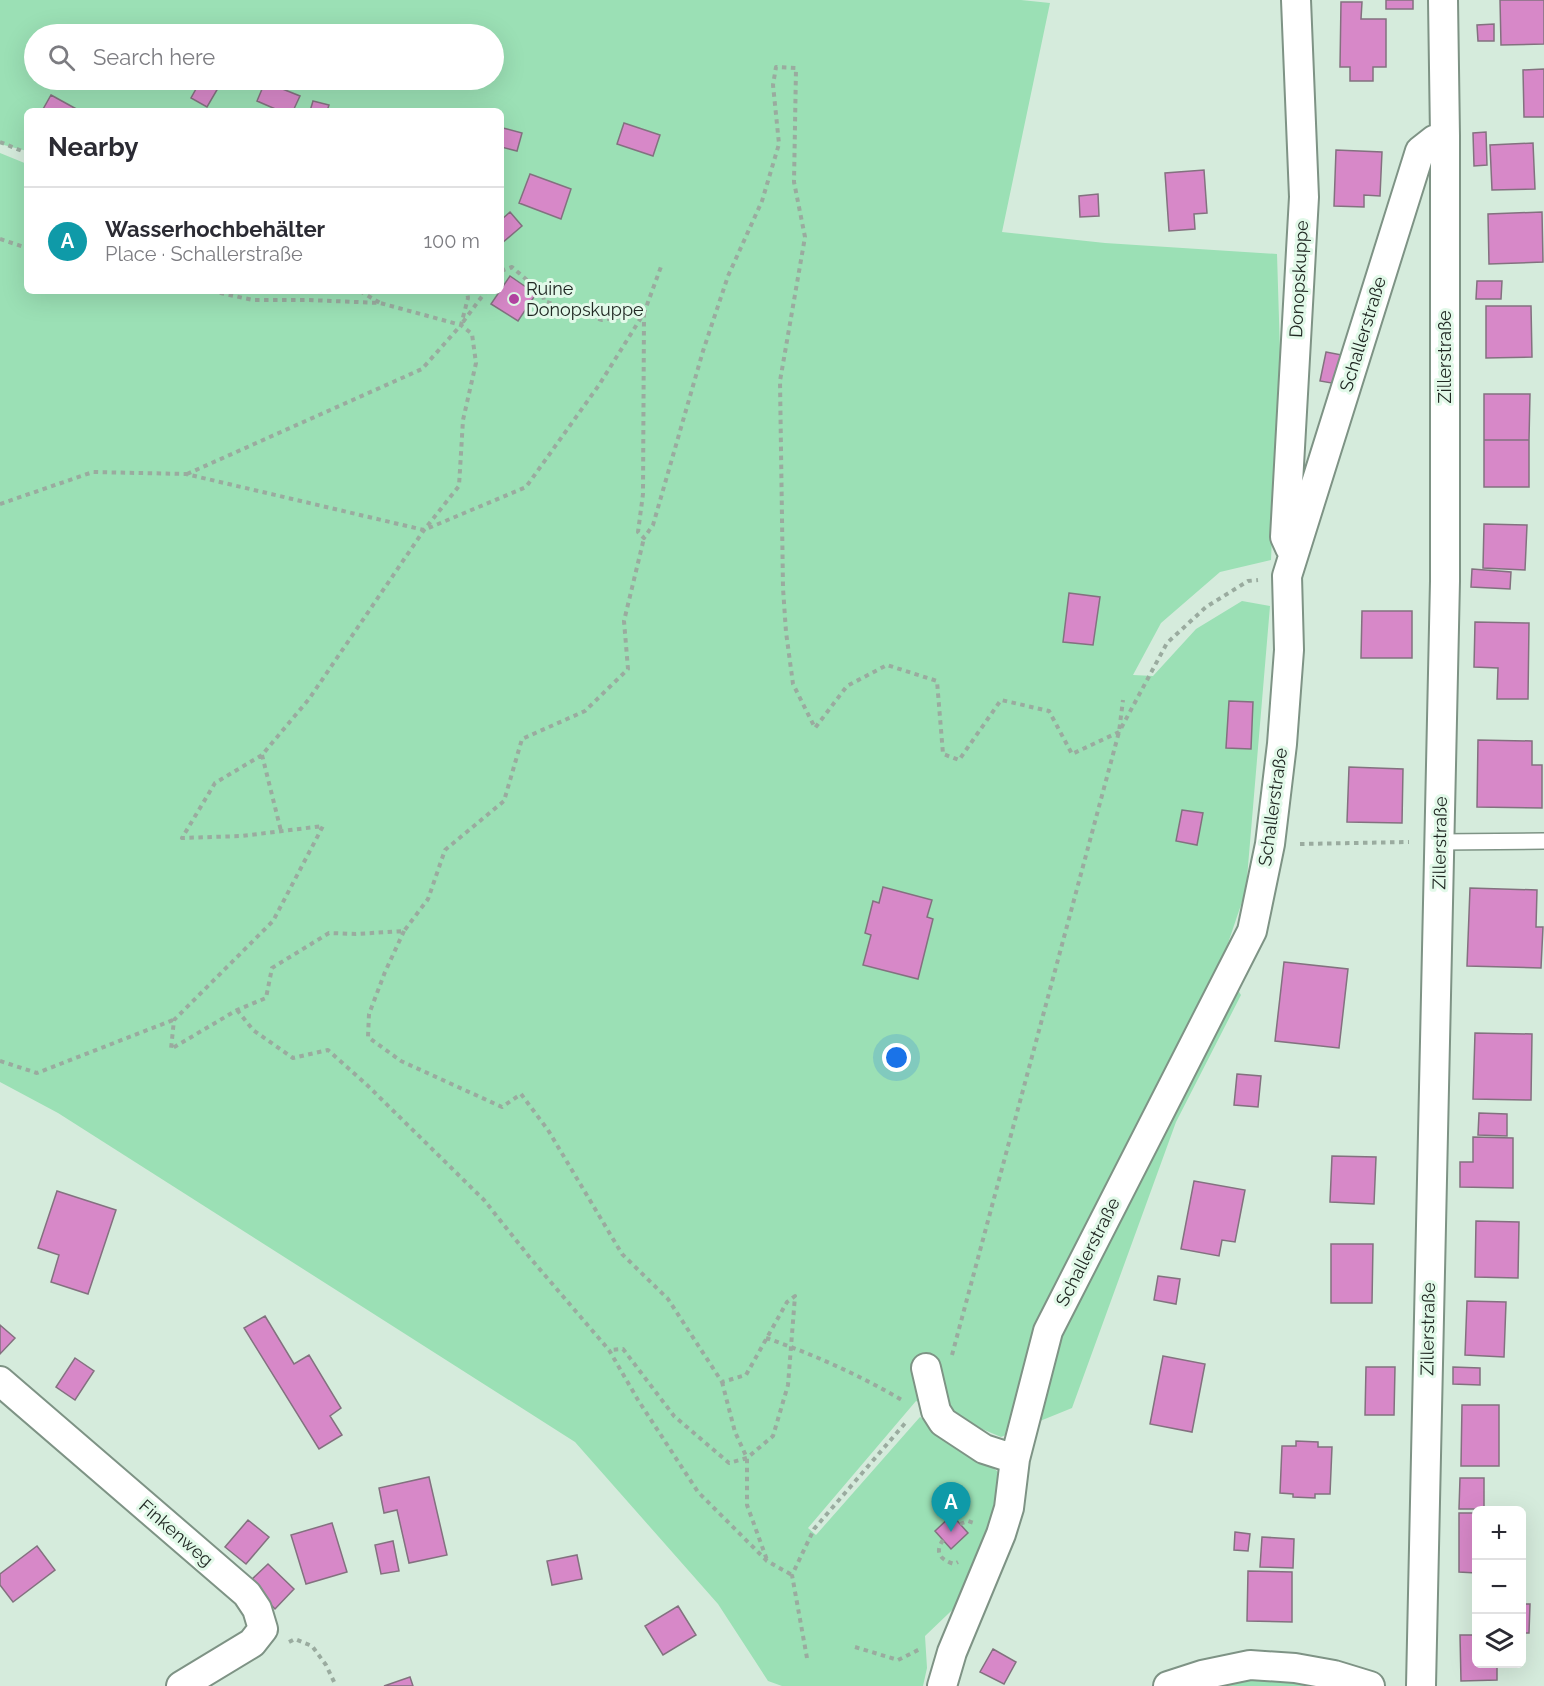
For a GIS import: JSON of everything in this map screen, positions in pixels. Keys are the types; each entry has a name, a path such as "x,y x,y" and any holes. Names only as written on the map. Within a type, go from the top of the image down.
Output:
{"street":[{"name":"Donopskuppe","path":"1291,566 1285,537 1304,197 1296,0"},
{"name":"Zillerstraße","path":"1421,1686 1445,581 1443,0"},
{"name":"Schallerstraße","path":"942,1686 952,1652 1009,1508 1015,1460 1048,1331 1252,931 1270,844 1282,744 1289,650 1291,566 1419,151 1434,140 1445,136"},
{"path":"926,1368 928,1405 943,1422 984,1449 1015,1460"},
{"name":"Finkenweg","path":"0,1381 247,1594 256,1609 263,1629"},
{"path":"181,1686 252,1643 263,1629"},
{"path":"1168,1686 1202,1675 1250,1665 1295,1668 1334,1675 1370,1686"}],"lane":[{"path":"1440,842 1544,841"}],"path":[{"path":"767,1561 747,1505 747,1458 735,1432 722,1382 668,1299 622,1254 548,1130 521,1094 502,1107 401,1060 368,1037 369,1014 385,972 404,931 428,899 445,850 504,801 522,739 585,711 628,669 624,621 644,538 653,525 703,351 728,276 762,201 779,144 773,85 776,67 796,68 794,182 805,237 780,381 783,588 793,684 815,728 847,686 887,665 937,681 943,754 959,760 1001,700 1049,711 1072,754 1119,732 1167,643 1206,607 1248,581 1291,566"},
{"path":"0,142 24,152"},
{"path":"0,239 24,247"},
{"path":"0,504 93,472 186,474 424,530 525,487 599,385 644,313 662,264"},
{"path":"504,270 512,267 543,294 544,301 602,320 644,313"},
{"path":"0,1061 37,1073 174,1020 273,921 323,826 242,836 182,838 214,783 262,755 309,699 424,530 459,486 463,420 476,363 472,334 461,325 380,303 253,300 225,294"},
{"path":"365,294 380,303"},
{"path":"461,325 467,294"},
{"path":"186,474 422,369 461,325 484,294"},
{"path":"644,313 643,494 638,532 644,538"},
{"path":"807,1658 792,1575 814,1529 928,1405 945,1383 1119,732 1123,700"},
{"path":"262,755 281,831"},
{"path":"1270,844 1440,842"},
{"path":"174,1020 171,1049 237,1010 266,998 273,968 329,933 404,931"},
{"path":"237,1010 253,1030 293,1058 328,1050 484,1200 609,1350 638,1400 698,1492 767,1561 792,1575"},
{"path":"609,1350 624,1349 674,1416 729,1463 747,1458 773,1436 788,1385 795,1296 786,1302 746,1375 722,1382"},
{"path":"766,1338 792,1346 928,1405"},
{"path":"943,1540 938,1552 944,1561"},
{"path":"855,1647 898,1660 963,1627"},
{"path":"263,1629 284,1645 295,1640 312,1646 326,1665 336,1686"}],"green space":[{"path":"0,0 1021,0 1050,3 1002,232 1105,243 1277,254 1280,352 1271,560 1220,572 1161,623 1133,675 1153,676 1196,629 1242,601 1270,606 1246,890 1221,964 1241,995 1176,1122 1072,1408 1001,1437 916,1401 808,1528 816,1535 920,1417 997,1471 1004,1482 970,1593 925,1636 927,1668 923,1686 782,1686 768,1681 718,1604 575,1442 58,1113 0,1082 0,153 24,163 24,294 504,294 504,108 24,108 24,150 0,144"},
{"path":"1257,1675 1334,1686 1207,1686"}],"building":[{"path":"1386,0 1413,0 1413,9 1386,9"},
{"path":"1500,0 1544,0 1544,44 1501,45"},
{"path":"1341,2 1362,2 1361,19 1386,19 1386,67 1373,67 1373,81 1350,81 1350,67 1340,67"},
{"path":"1494,24 1494,41 1478,41 1477,25"},
{"path":"1544,69 1544,117 1524,117 1523,70"},
{"path":"195,90 217,90 207,107 191,98"},
{"path":"262,90 285,90 300,96 294,108 273,108 257,101"},
{"path":"51,95 75,108 44,108"},
{"path":"313,101 329,105 328,108 311,108"},
{"path":"624,123 660,135 653,156 617,144"},
{"path":"504,128 522,133 517,151 504,148"},
{"path":"1486,132 1487,165 1474,166 1473,133"},
{"path":"1533,143 1535,189 1492,190 1490,145"},
{"path":"1336,150 1382,152 1380,196 1364,195 1364,207 1334,206"},
{"path":"1204,170 1207,213 1194,214 1195,229 1169,231 1165,173"},
{"path":"530,174 571,189 561,219 519,203"},
{"path":"1098,194 1099,216 1080,217 1079,196"},
{"path":"510,212 522,226 504,241 504,217"},
{"path":"1542,212 1543,262 1489,264 1488,214"},
{"name":"Ruine Donopskuppe","path":"510,276 536,294 518,321 491,304 498,294 504,294 504,285"},
{"path":"1477,281 1502,281 1501,299 1476,299"},
{"path":"1486,306 1531,306 1532,357 1486,358"},
{"path":"1326,352 1342,355 1337,384 1320,381"},
{"path":"1484,394 1530,394 1529,440 1484,440"},
{"path":"1484,440 1529,440 1529,487 1484,487"},
{"path":"1484,524 1527,525 1525,570 1483,568"},
{"path":"1472,569 1511,572 1510,589 1471,587"},
{"path":"1069,593 1100,597 1093,645 1063,642"},
{"path":"1362,611 1412,611 1412,658 1361,658"},
{"path":"1475,622 1529,623 1528,699 1497,699 1498,668 1474,667"},
{"path":"1229,701 1253,702 1251,749 1226,748"},
{"path":"1478,740 1532,741 1532,765 1542,765 1542,808 1477,807"},
{"path":"1349,767 1403,769 1402,823 1347,822"},
{"path":"1182,810 1203,813 1197,845 1176,841"},
{"path":"883,887 932,900 927,917 933,919 918,979 863,965 871,935 865,933 873,901 879,903"},
{"path":"1470,888 1537,890 1536,927 1543,927 1541,968 1467,966"},
{"path":"1284,962 1348,969 1339,1048 1275,1041"},
{"path":"1475,1033 1532,1034 1531,1100 1473,1099"},
{"path":"1237,1074 1261,1076 1258,1107 1234,1105"},
{"path":"1479,1113 1507,1114 1507,1136 1478,1135"},
{"path":"1473,1137 1513,1138 1513,1188 1460,1187 1460,1162 1473,1162"},
{"path":"1332,1156 1376,1157 1374,1204 1330,1202"},
{"path":"1194,1181 1245,1190 1235,1242 1222,1240 1219,1256 1181,1249"},
{"path":"57,1191 116,1210 88,1294 51,1282 59,1255 38,1248"},
{"path":"1476,1221 1519,1222 1518,1278 1475,1277"},
{"path":"1331,1244 1373,1244 1372,1303 1331,1303"},
{"path":"1158,1276 1180,1279 1176,1304 1154,1300"},
{"path":"1467,1301 1506,1302 1504,1357 1465,1355"},
{"path":"265,1316 294,1364 309,1355 341,1408 330,1416 342,1435 319,1449 244,1328"},
{"path":"0,1325 15,1338 0,1354"},
{"path":"1163,1356 1205,1364 1192,1432 1150,1424"},
{"path":"75,1358 94,1371 75,1400 56,1387"},
{"path":"1366,1367 1395,1367 1394,1415 1365,1415"},
{"path":"1453,1367 1480,1368 1480,1385 1453,1384"},
{"path":"1462,1405 1499,1405 1499,1466 1461,1466"},
{"path":"1296,1441 1318,1442 1318,1447 1332,1447 1330,1494 1315,1494 1315,1498 1293,1497 1293,1494 1280,1493 1282,1446 1296,1446"},
{"path":"429,1477 447,1555 409,1563 397,1510 384,1513 379,1488"},
{"path":"1460,1478 1484,1478 1484,1506 1459,1509"},
{"path":"1459,1513 1472,1513 1472,1573 1459,1572"},
{"path":"952,1515 968,1533 951,1549 935,1531"},
{"path":"248,1520 269,1537 246,1564 225,1547"},
{"path":"332,1523 347,1572 306,1584 291,1535"},
{"path":"1235,1532 1250,1534 1248,1551 1234,1550"},
{"path":"1262,1537 1294,1539 1293,1568 1260,1567"},
{"path":"393,1541 399,1571 381,1574 375,1545"},
{"path":"37,1546 55,1570 13,1602 0,1585 0,1574"},
{"path":"577,1555 582,1579 552,1585 547,1561"},
{"path":"268,1564 294,1589 275,1609 249,1582"},
{"path":"1248,1571 1292,1572 1292,1622 1247,1621"},
{"path":"1526,1604 1530,1604 1529,1633 1526,1633"},
{"path":"678,1606 696,1635 663,1655 645,1626"},
{"path":"1460,1635 1472,1635 1472,1668 1497,1668 1497,1680 1461,1681"},
{"path":"993,1649 1016,1662 1004,1684 980,1672"},
{"path":"410,1677 413,1686 384,1686"}],"place":[{"name":"Ruine Donopskuppe","path":"514,299"},
{"name":"Wasserhochbehälter","path":"951,1532"}]}
